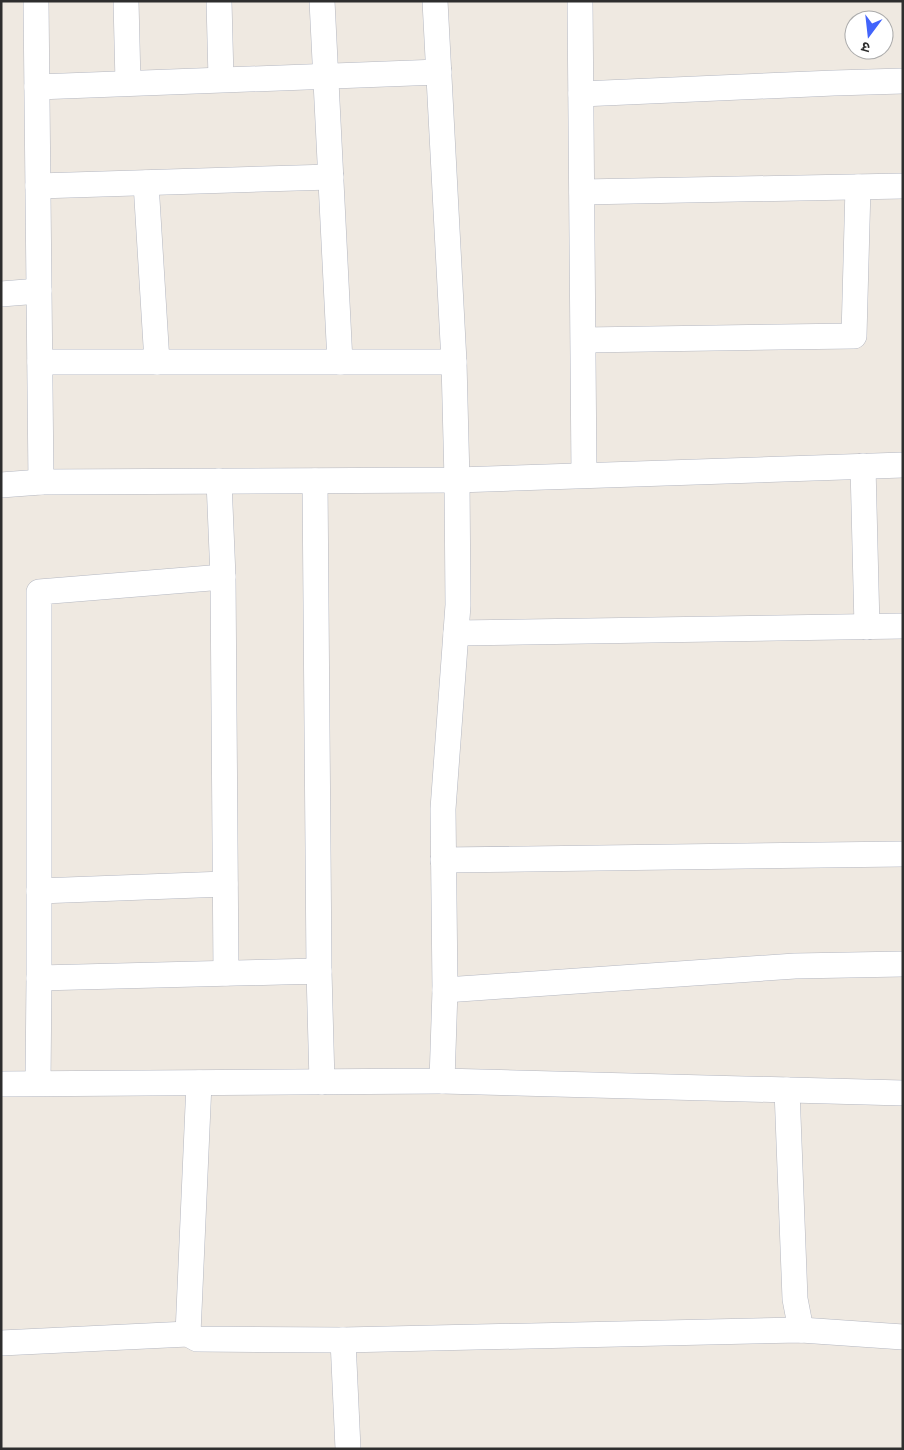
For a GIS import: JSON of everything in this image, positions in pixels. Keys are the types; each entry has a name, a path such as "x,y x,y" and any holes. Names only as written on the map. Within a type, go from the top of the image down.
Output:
{"street":[{"path":"36,1 41,482"},
{"path":"126,1 128,83"},
{"path":"219,1 221,79"},
{"path":"322,1 340,362"},
{"path":"435,1 454,362 458,605 443,809 445,990 442,1082"},
{"path":"580,1 584,475"},
{"path":"36,87 439,72"},
{"path":"581,94 903,81"},
{"path":"38,186 331,177"},
{"path":"146,183 157,362"},
{"path":"582,192 903,186"},
{"path":"584,340 854,336 858,187"},
{"path":"1,294 39,291"},
{"path":"40,362 454,362"},
{"path":"1,485 41,482 457,480 903,465"},
{"path":"863,466 867,627"},
{"path":"219,481 223,577 226,973"},
{"path":"315,481 319,971 322,1082"},
{"path":"38,1084 39,592 223,577"},
{"path":"456,633 903,626"},
{"path":"443,860 903,854"},
{"path":"39,891 225,884"},
{"path":"445,990 795,966 903,964"},
{"path":"39,978 319,971"},
{"path":"1,1084 442,1082 903,1093"},
{"path":"188,1334 199,1083"},
{"path":"788,1090 795,1299 801,1330"},
{"path":"1,1343 188,1334 197,1339 343,1340 801,1330 903,1337"},
{"path":"343,1340 348,1449"}]}
